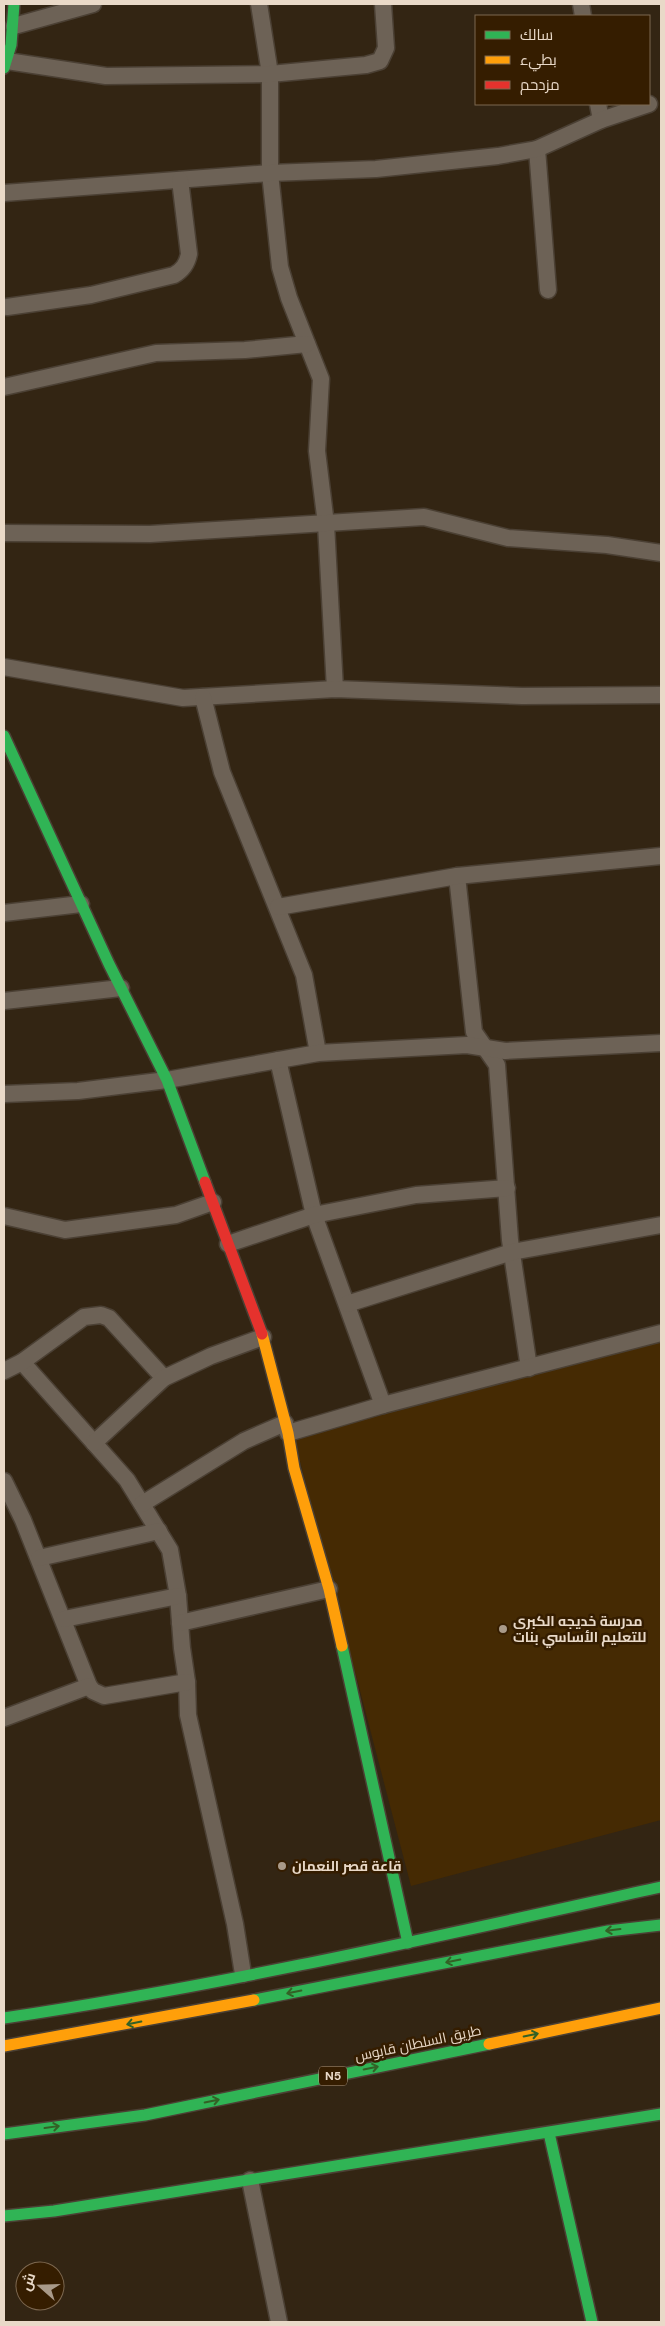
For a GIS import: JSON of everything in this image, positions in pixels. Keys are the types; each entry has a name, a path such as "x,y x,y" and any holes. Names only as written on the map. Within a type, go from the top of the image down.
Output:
{"main road":[{"path":"6,65 14,26 14,4"},
{"path":"4,736 121,988 168,1080 263,1337 294,1468 329,1589 408,1943"},
{"path":"4,2018 77,2007 408,1943 661,1887"},
{"path":"4,2046 66,2036 608,1931 661,1925"},
{"name":"طريق السلطان قابوس","path":"4,2134 145,2115 661,2008"},
{"path":"4,2216 54,2211 661,2114"},
{"path":"549,2132 592,2322"}],"street":[{"path":"14,26 93,4"},
{"path":"259,4 270,74 270,173 280,267 289,298 321,379 317,451 326,524 335,689"},
{"path":"6,65 106,76 270,74 366,65 380,61 386,48 383,4"},
{"path":"4,194 270,173 376,169 498,156 537,149 599,112 643,105"},
{"path":"537,149 548,290"},
{"path":"7,307 91,295 180,272 188,260 188,254 180,180"},
{"path":"4,387 156,353 245,350 308,344"},
{"path":"4,533 150,534 424,517 508,538 608,545 661,553"},
{"path":"4,667 183,698 335,689 522,696 661,694"},
{"path":"203,697 222,772 304,975 318,1053"},
{"path":"278,908 457,876 661,856"},
{"path":"457,876 474,1032 497,1065 512,1252 528,1368"},
{"path":"4,913 81,904"},
{"path":"4,1001 121,988"},
{"path":"4,1094 78,1091 168,1080 318,1053 467,1045 505,1051 661,1043"},
{"path":"278,1060 314,1215 383,1405"},
{"path":"228,1244 314,1215 416,1195 507,1188"},
{"path":"4,1216 65,1230 176,1215 213,1202"},
{"path":"347,1304 512,1252 661,1225"},
{"path":"4,1371 22,1362 84,1317 101,1315 109,1318 164,1378"},
{"path":"142,1504 244,1441 286,1428 528,1368 661,1332"},
{"path":"94,1443 164,1378 210,1356 263,1337"},
{"path":"22,1362 127,1480 170,1550 178,1596 188,1682 188,1715 235,1924 243,1974"},
{"path":"4,1481 24,1520 93,1692 104,1696 188,1682"},
{"path":"39,1558 159,1532"},
{"path":"180,1623 329,1589"},
{"path":"64,1619 178,1596"},
{"path":"4,1718 89,1686"},
{"path":"250,2180 279,2322"}],"shaded area":[{"name":"مدرسة خديجه الكبرى للتعليم الأساسي بنات","path":"661,1342 661,1820 411,1886 294,1438"}],"traffic: fast":[{"path":"4,68 11,45 14,4"},
{"path":"4,736 109,964 167,1080 205,1182"},
{"path":"342,1646 408,1943"},
{"path":"4,2018 252,1975 661,1887"},
{"path":"254,2000 608,1931 661,1925"},
{"path":"4,2134 145,2115 489,2044"},
{"path":"4,2216 54,2211 661,2114"},
{"path":"549,2133 592,2322"}],"traffic: slow":[{"path":"262,1334 288,1433 294,1468 329,1589 342,1646"},
{"path":"4,2046 254,2000"},
{"path":"489,2044 661,2008"}],"traffic: jam":[{"path":"205,1182 262,1334"}],"place":[{"name":"مدرسة خديجه الكبرى للتعليم الأساسي بنات","path":"503,1629"},
{"name":"قاعة قصر النعمان","path":"282,1866"}]}
